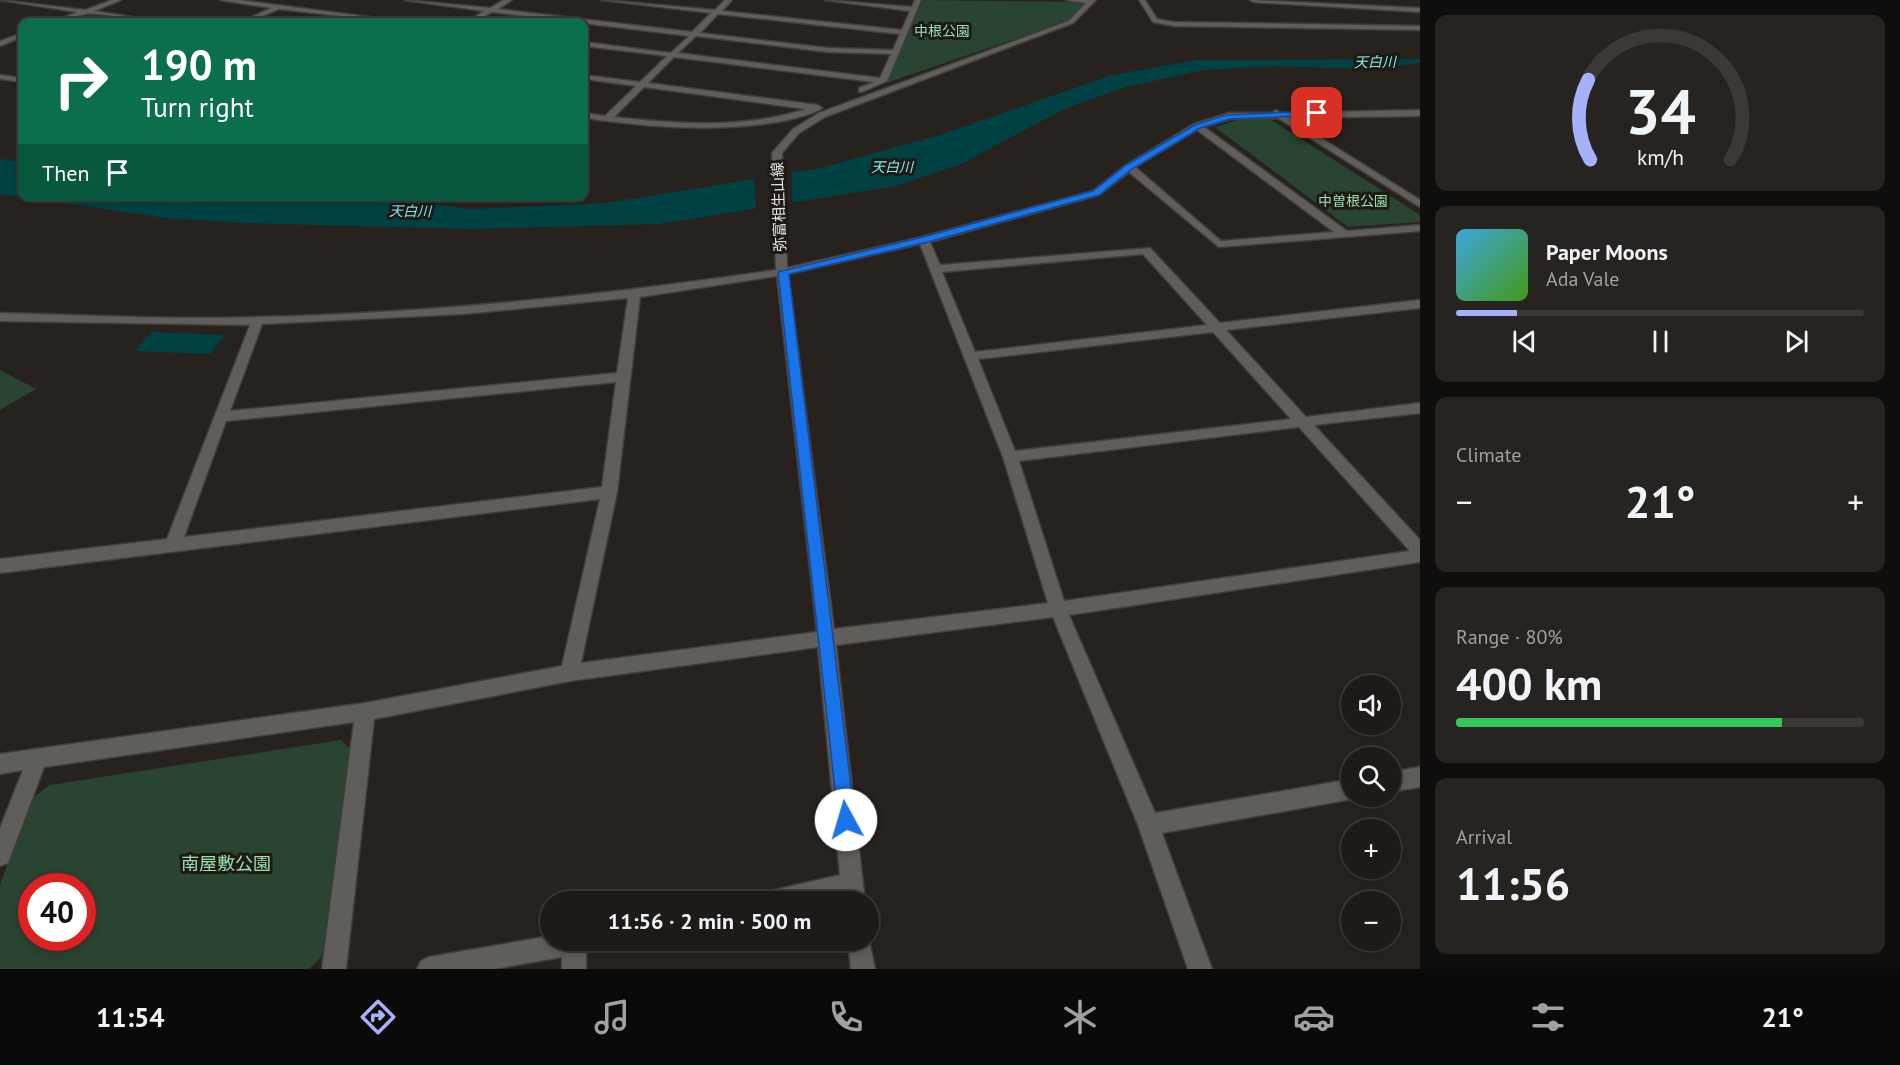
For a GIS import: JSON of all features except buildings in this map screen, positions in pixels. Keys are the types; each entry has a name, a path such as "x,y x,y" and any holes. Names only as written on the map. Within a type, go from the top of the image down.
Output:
{"street":[{"path":"1,0 134,18"},
{"path":"68,18 118,0"},
{"path":"223,0 371,18"},
{"path":"253,18 293,0"},
{"path":"407,0 560,18"},
{"path":"478,18 509,0"},
{"path":"605,0 902,32"},
{"path":"607,119 729,0"},
{"path":"828,0 913,9"},
{"path":"588,117 664,124 719,125 794,118 883,81 893,52 918,0"},
{"path":"1069,0 1093,1"},
{"path":"1142,0 1155,21 1420,28"},
{"path":"1253,0 1420,10"},
{"name":"弥富相生山線","path":"853,891 782,266 777,153 796,131 822,116 1071,22 1093,1"},
{"path":"1310,2 1320,11"},
{"path":"1328,19 1336,27"},
{"path":"588,21 828,50 893,52"},
{"path":"0,44 18,37"},
{"path":"588,44 883,81"},
{"path":"0,77 18,79"},
{"path":"588,78 818,108"},
{"path":"0,317 257,321 463,310 634,294 924,240 1096,193 1129,167 1197,126 1229,116 1276,113 1420,112"},
{"path":"1276,113 1420,204"},
{"path":"1197,126 1343,233"},
{"path":"1129,167 1219,244 1420,228"},
{"path":"924,240 1010,458 1058,609 1149,825 1200,969"},
{"path":"937,269 1146,250 1420,551"},
{"path":"570,673 609,492 634,294"},
{"path":"970,356 1420,304"},
{"path":"173,545 219,417 257,321"},
{"path":"219,417 624,378"},
{"path":"1010,458 1420,408"},
{"path":"0,566 609,492"},
{"path":"0,764 365,711 570,673 1058,609 1420,556"},
{"path":"334,969 365,711"},
{"path":"0,855 38,758"},
{"path":"1401,780 1420,777"},
{"path":"1149,825 1341,791"},
{"path":"429,969 540,950"},
{"path":"574,969 580,951"},
{"path":"861,951 863,969"}],"green space":[{"name":"中根公園","path":"921,0 1087,2 1068,21 886,83 896,53"},
{"name":"中曽根公園","path":"1270,119 1420,215 1420,222 1348,227 1215,127 1239,120"},
{"path":"0,370 36,389 0,410"},
{"name":"南屋敷公園","path":"341,740 350,749 322,956 309,969 0,969 0,885 31,799 50,785"}],"water":[{"name":"天白川","path":"1420,59 1420,63 1366,69 1272,66 1205,70 1125,87 1064,109 961,164 895,186 660,224 469,229 247,223 166,218 48,201 406,201 471,209 606,203 820,168 940,135 1112,75 1198,60"},
{"name":"天白川","path":"0,159 18,161 18,197 0,194"},
{"path":"151,332 225,335 210,354 135,351"}],"pier":[{"path":"791,170 793,205 756,211 754,176"}],"route":[{"path":"846,820 822,595 783,272 924,240 1096,193 1129,167 1197,126 1229,116 1317,113"}]}
